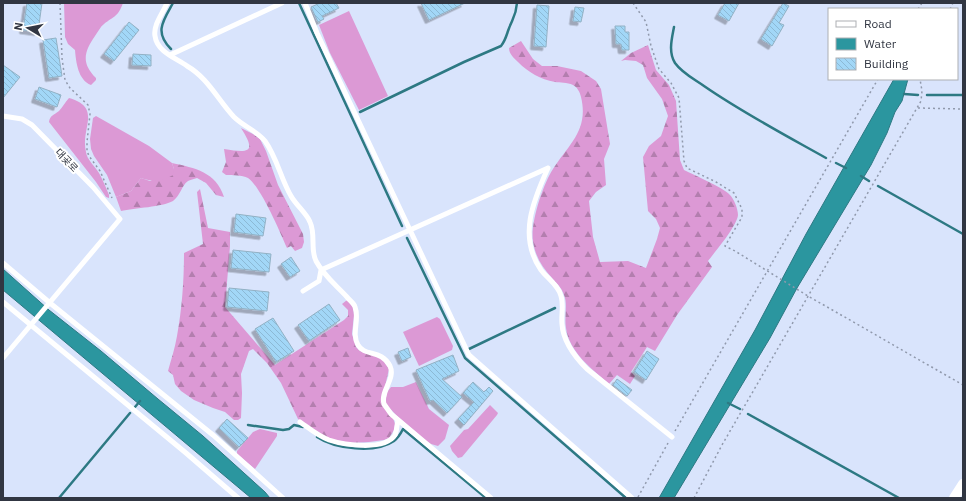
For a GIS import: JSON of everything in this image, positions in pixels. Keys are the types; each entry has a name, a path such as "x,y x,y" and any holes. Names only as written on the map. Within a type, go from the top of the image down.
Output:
{"street":[{"path":"954,498 963,484"}],"lane":[{"path":"167,3 155,28 154,36 157,43 162,50 188,66 204,79 234,117 264,139 290,195 310,221 313,230 315,259 324,275 355,306 355,333 358,345 361,349 383,357 390,367 391,375 385,393 384,403 391,414 491,498"},
{"path":"170,55 282,3"},
{"path":"305,3 317,33 469,355 632,498"},
{"name":"대곶로","path":"3,116 22,119 32,125 93,187 119,217"},
{"path":"321,270 548,168 536,199 529,228 530,249 541,270 561,296 562,324 566,340 576,356 587,369 672,437"},
{"path":"3,358 49,304 119,217"},
{"path":"3,263 49,304 213,435 283,498"},
{"path":"303,291 319,281 321,270"},
{"path":"3,302 32,324 186,453 234,497"},
{"path":"300,422 316,433 330,440 347,444 364,445 378,444 389,441 394,436 398,420"}],"path":[{"path":"60,3 62,58 65,80 70,88 88,105 90,114 87,151 100,171 119,217"},
{"path":"633,3 646,22 651,46 659,69 671,83 679,98 684,161 687,168 716,182 734,193 742,209 742,217 725,246 804,294 963,385"},
{"path":"638,498 877,80"},
{"path":"694,498 722,445 922,101 920,80"},
{"path":"918,108 963,109"}],"green space":[{"path":"64,3 123,3 117,14 101,27 88,47 86,62 91,73 96,78 91,85 87,83 80,75 75,50 68,44 65,37"},
{"path":"349,11 388,96 359,110 330,53 319,25"},
{"path":"521,41 533,59 542,66 557,66 581,71 596,81 601,89 610,144 604,159 606,185 596,192 589,201 593,237 600,262 628,261 646,268 660,228 656,219 648,211 643,157 649,146 661,136 668,116 662,99 647,78 643,65 636,61 621,61 631,53 648,45 656,70 669,85 676,101 680,160 684,170 727,192 737,207 738,215 734,226 708,261 712,267 677,315 655,351 647,347 631,372 635,376 630,384 617,375 609,384 576,352 568,337 566,328 566,302 563,292 548,274 535,252 533,225 541,194 553,169 571,144 580,128 583,109 580,93 577,88 568,83 550,81 535,75 522,66 513,57 509,48"},
{"path":"69,98 79,102 85,107 88,113 85,143 87,155 97,170 109,198 106,197 49,122 51,116 59,111"},
{"path":"96,116 149,146 172,163 174,169 173,175 157,181 141,178 131,191 116,197 107,175 91,149 90,139 93,118"},
{"path":"241,128 260,139 266,151 278,185 303,234 304,242 302,248 295,251 291,246 287,248 259,190 248,178 226,175 222,172 226,162 224,149 245,151 249,147 249,142"},
{"path":"172,163 204,172 216,182 224,197 216,195 206,183 197,178 186,183 173,201 155,206 121,211 116,197 131,191 141,178 150,181 174,169"},
{"path":"200,189 208,228 230,232 225,307 275,365 344,320 348,316 348,310 342,304 347,300 353,307 354,315 352,334 356,347 360,351 382,358 389,369 384,391 395,424 394,430 389,438 369,442 350,443 330,440 315,433 298,419 281,383 267,363 253,349 249,351 241,374 241,418 238,420 234,420 225,412 194,400 181,391 175,384 173,375 168,371 176,340 180,315 184,253 203,244 197,192"},
{"path":"437,317 440,319 453,346 452,350 419,366 403,332"},
{"path":"416,382 429,409 449,425 445,439 438,446 426,441 396,415 385,403 387,392 391,387 403,387"},
{"path":"490,405 498,413 497,415 462,457 458,458 450,446"},
{"path":"260,429 277,433 277,436 255,469 237,454 237,451 253,432"}],"water":[{"path":"893,80 908,80 902,101 895,112 887,133 871,165 797,288 770,338 674,498 659,498 755,330 806,234"},
{"path":"3,269 49,310 203,436 270,498 251,498 3,290"}],"building":[{"path":"27,3 42,3 38,32 23,30"},
{"path":"320,3 336,3 339,8 322,16 324,19 318,22 311,7"},
{"path":"421,3 465,3 429,20"},
{"path":"725,3 739,3 729,21 718,15"},
{"path":"783,3 789,6 779,23 784,25 772,46 761,39"},
{"path":"537,5 549,6 546,47 534,46"},
{"path":"575,7 584,8 581,22 573,21"},
{"path":"129,22 139,30 114,61 104,54"},
{"path":"615,26 625,26 625,32 629,32 629,50 622,50 621,44 616,44"},
{"path":"56,38 62,76 49,78 43,40"},
{"path":"133,54 151,55 151,66 132,65"},
{"path":"3,65 20,77 3,98"},
{"path":"39,87 61,95 57,107 35,99"},
{"path":"236,214 266,218 263,236 234,232"},
{"path":"233,250 271,254 269,272 231,268"},
{"path":"291,257 300,271 290,277 281,264"},
{"path":"229,288 269,292 267,311 227,307"},
{"path":"329,304 340,320 309,341 298,325"},
{"path":"273,318 294,351 276,362 255,329"},
{"path":"408,348 411,357 402,361 398,352"},
{"path":"647,351 659,359 646,380 634,372"},
{"path":"453,355 459,371 442,379 462,397 447,413 433,400 430,401 416,370"},
{"path":"617,379 632,390 627,396 613,385"},
{"path":"473,382 484,392 489,387 493,391 464,425 458,419 474,402 463,393"},
{"path":"227,419 248,438 239,447 219,428"}],"waterway":[{"path":"171,49 163,37 162,26 163,21 173,3"},
{"path":"299,3 402,226"},
{"path":"360,112 501,46 515,15 517,3"},
{"path":"674,27 671,45 672,54 675,63 681,70 764,124 826,158"},
{"path":"904,94 918,95"},
{"path":"927,95 963,95"},
{"path":"836,163 846,168"},
{"path":"861,176 869,181"},
{"path":"878,186 963,234"},
{"path":"407,238 465,358 626,498"},
{"path":"469,349 555,308"},
{"path":"135,407 140,401"},
{"path":"728,403 740,409"},
{"path":"59,498 130,413"},
{"path":"748,414 899,498"},
{"path":"248,425 283,430 289,429 294,425 303,427"},
{"path":"317,437 334,445 366,449 376,448 394,441 403,429 486,498"}]}
